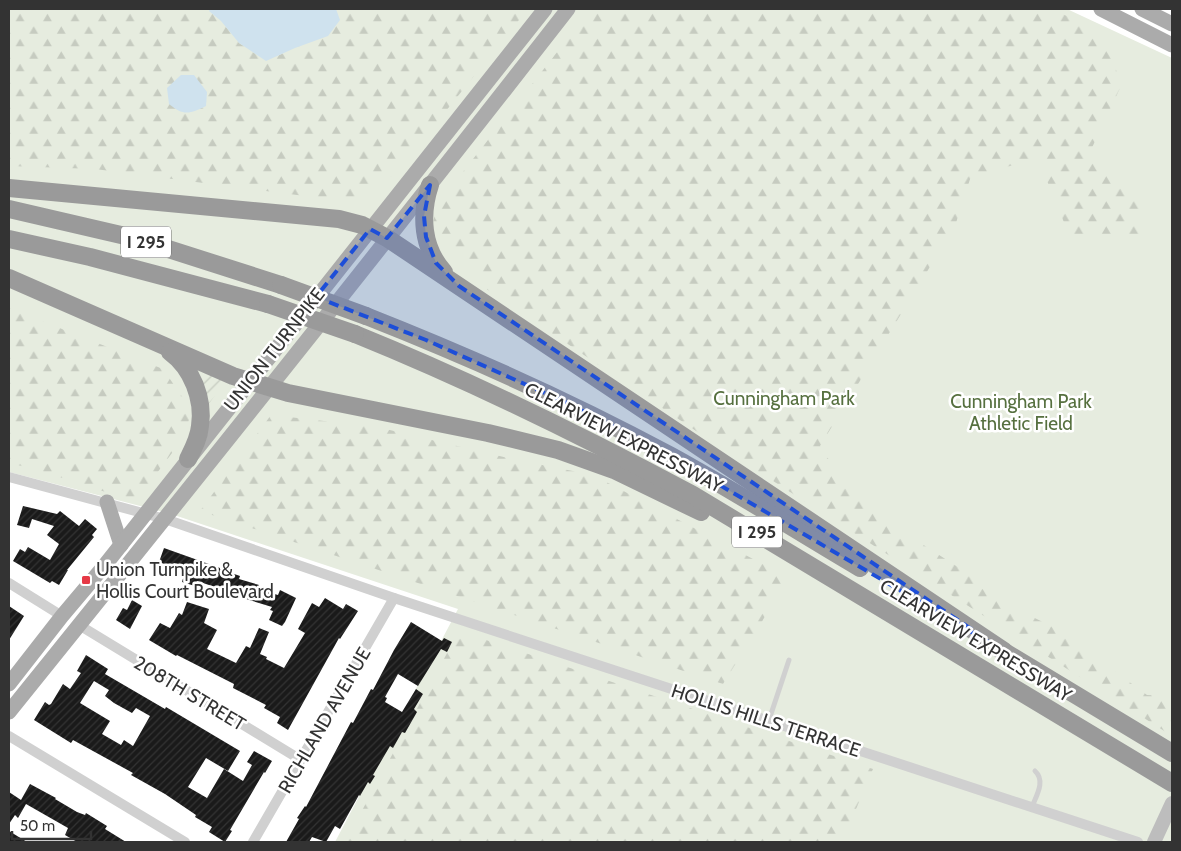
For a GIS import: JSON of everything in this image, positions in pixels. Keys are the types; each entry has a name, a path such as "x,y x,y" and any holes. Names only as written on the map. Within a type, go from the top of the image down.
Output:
{"highway":[{"path":"430,185 424,216 426,237 436,263 459,286"},
{"path":"9,188 339,220 354,222 370,229 387,238 1004,651"},
{"name":"CLEARVIEW EXPRESSWAY","path":"9,209 134,238 281,285 366,316 496,370 636,438 736,493 1004,651 1172,753"},
{"name":"CLEARVIEW EXPRESSWAY","path":"9,239 99,259 268,304 355,334 469,383 625,458 717,509 1172,783"},
{"path":"9,278 232,376 269,388 488,433 578,456 650,486 834,578"},
{"path":"153,341 180,361 192,377 196,387 200,407 200,426 188,459"}],"main road":[{"name":"UNION TURNPIKE","path":"9,684 545,9"},
{"name":"UNION TURNPIKE","path":"9,712 165,519 568,9"},
{"path":"1101,9 1172,45"},
{"path":"1142,9 1172,24"},
{"path":"107,502 121,545"}],"street":[{"name":"HOLLIS HILLS TERRACE","path":"9,477 165,519 394,598 1138,842"},
{"path":"9,583 62,616"},
{"name":"RICHLAND AVENUE","path":"253,842 394,598"},
{"name":"208TH STREET","path":"79,626 301,760"},
{"path":"9,736 185,842"},
{"path":"1154,842 1172,803"}],"lane":[{"path":"769,720 789,660"},
{"path":"1032,807 1041,780 1035,771"}],"highlighted area":[{"path":"430,185 424,216 426,237 436,263 459,286 1004,651 670,456 567,403 426,340 316,297 370,229 387,238"}],"green space":[{"name":"Cunningham Park","path":"9,9 1067,9 1172,58 1172,842 335,842 458,609 171,514 9,472"},
{"path":"9,9 210,9 209,11 221,21 239,43 266,61 295,48 340,20 336,9 528,9 396,173 361,197 313,197 95,169 9,166"},
{"path":"591,9 1051,9 1099,30 1122,84 1089,154 1145,208 1140,235 1070,237 1038,159 971,176 955,226 820,446 824,454 880,517 964,571 990,596 1059,630 1147,695 1165,696 1172,703 1172,733 1169,734 702,435 482,286 463,258 439,243 433,224 436,206"},
{"path":"9,308 163,369 192,411 185,432 142,493 135,497 121,497 38,470 9,463"},
{"path":"204,372 223,379 224,383 208,405 201,381"},
{"path":"271,415 377,427 512,459 593,475 789,578 723,684 200,511"},
{"path":"459,631 873,769 842,842 345,842"}],"water":[{"path":"210,9 336,9 340,20 328,36 266,61 239,43 221,21 209,11"},
{"path":"181,75 194,75 207,92 206,106 195,111 183,112 169,104 167,88"}],"building":[{"path":"23,506 57,514 60,511 79,526 85,519 97,529 92,535 94,537 67,570 59,585 52,581 50,583 13,561 20,549 25,552 28,547 50,560 59,544 47,535 54,526 32,519 29,528 17,525"},
{"path":"164,548 240,576 239,579 259,585 258,589 278,595 280,590 296,598 285,622 282,626 269,620 273,611 270,610 272,607 233,595 232,599 219,595 221,589 197,581 195,586 182,582 184,575 166,569 167,565 159,562"},
{"path":"325,598 343,609 346,604 358,611 339,638 288,730 277,723 280,717 264,708 266,705 233,688 234,684 176,656 149,640 160,623 170,628 179,613 182,615 187,602 209,609 204,623 217,630 207,649 236,663 246,646 250,648 259,628 269,632 260,654 284,668 305,633 298,629 312,603 319,607"},
{"path":"132,600 142,606 130,629 116,620 123,608 127,610"},
{"path":"9,606 24,616 9,640"},
{"path":"411,622 442,641 444,638 452,642 447,652 441,649 418,686 398,674 385,697 387,698 385,702 402,712 416,689 423,694 414,709 417,712 405,733 402,732 393,748 390,746 373,775 375,776 359,795 340,829 335,826 326,842 312,837 309,842 286,842 299,819 297,818 306,807 351,722 353,723 371,689 373,690"},
{"path":"86,655 108,669 105,674 165,709 166,707 240,751 228,771 206,758 188,787 207,798 224,769 243,781 252,765 247,762 254,751 272,761 230,830 232,831 225,842 209,832 212,827 195,817 196,815 165,794 131,775 133,773 73,740 71,743 34,720 45,702 49,705 51,704 63,684 70,689 81,673 77,671","holes":["94,681 109,690 105,696 114,703 132,713 136,708 150,716 133,746 124,740 121,745 102,734 110,721 80,703"]},
{"path":"30,784 77,812 85,815 86,813 107,826 105,829 126,842 77,842 65,835 68,828 26,804 18,818 15,815 9,824 9,792 21,800"},
{"path":"9,831 27,842 9,842"}],"place":[{"name":"Union Turnpike & Hollis Court Boulevard","path":"86,580"}],"park label":[{"name":"Cunningham Park Athletic Field","path":"1021,412"}]}
